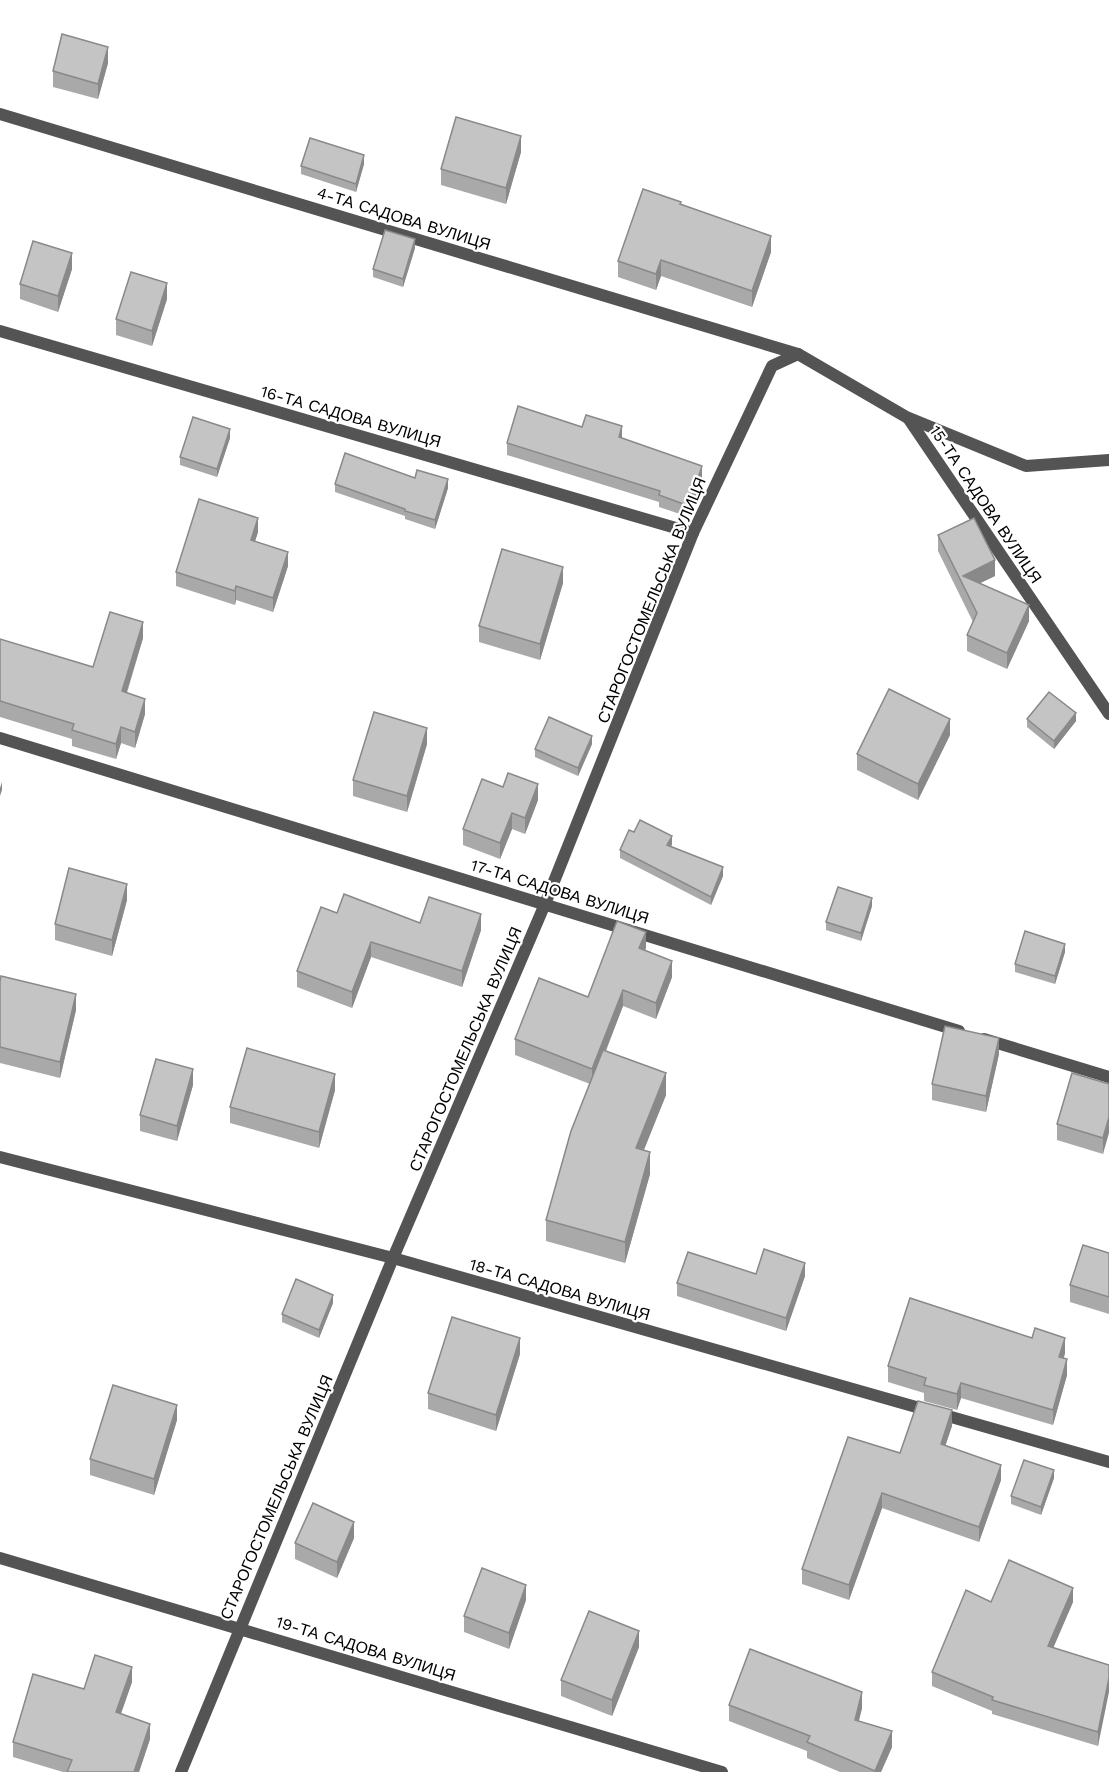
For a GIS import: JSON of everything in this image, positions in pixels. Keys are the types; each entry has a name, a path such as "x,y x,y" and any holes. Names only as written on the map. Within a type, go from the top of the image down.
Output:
{"street":[{"name":"4-ТА САДОВА ВУЛИЦЯ","path":"0,114 798,354"},
{"name":"16-ТА САДОВА ВУЛИЦЯ","path":"0,331 693,533"},
{"name":"15-ТА САДОВА ВУЛИЦЯ","path":"798,354 908,418 1109,714"},
{"name":"СТАРОГОСТОМЕЛЬСЬКА ВУЛИЦЯ","path":"181,1772 393,1258 545,904 693,533 772,366 798,354"},
{"path":"908,418 1026,466 1109,460"},
{"name":"17-ТА САДОВА ВУЛИЦЯ","path":"0,738 1109,1077"},
{"name":"18-ТА САДОВА ВУЛИЦЯ","path":"0,1157 393,1258 1109,1462"},
{"name":"19-ТА САДОВА ВУЛИЦЯ","path":"0,1558 722,1772"}],"building":[{"path":"62,34 108,47 98,84 53,71"},
{"path":"456,117 521,136 506,188 441,169"},
{"path":"310,138 364,155 356,184 301,166"},
{"path":"643,189 771,236 752,291 661,260 656,274 618,261"},
{"path":"385,230 415,239 403,279 373,269"},
{"path":"33,241 72,253 58,296 20,284"},
{"path":"131,272 167,283 152,331 116,319"},
{"path":"518,406 582,427 586,415 622,426 619,437 702,466 689,506 659,495 660,491 507,443"},
{"path":"193,417 230,429 217,469 180,457"},
{"path":"345,453 415,478 417,470 448,479 435,520 335,484"},
{"path":"199,499 258,518 251,540 288,552 273,598 236,586 235,591 176,572"},
{"path":"974,518 995,560 963,576 1029,605 1007,653 967,635 977,613 938,535"},
{"path":"502,549 563,567 540,644 479,626"},
{"path":"110,612 143,622 122,691 145,699 135,732 121,727 116,744 72,730 74,724 0,701 0,639 93,667"},
{"path":"889,689 950,719 918,784 857,754"},
{"path":"1049,692 1076,713 1054,741 1027,719"},
{"path":"374,712 427,728 407,796 353,780"},
{"path":"549,717 592,736 578,768 535,749"},
{"path":"508,773 538,784 525,818 512,813 500,843 463,829 482,779 503,787"},
{"path":"640,820 672,836 667,845 723,867 711,897 620,850 629,830 634,832"},
{"path":"69,868 127,884 112,940 55,924"},
{"path":"838,887 872,898 861,933 826,922"},
{"path":"344,894 420,923 429,897 481,914 462,971 371,942 352,992 297,971 321,907 337,913"},
{"path":"617,921 646,932 639,948 672,961 656,1003 623,990 592,1069 515,1039 539,978 588,997"},
{"path":"1025,931 1065,944 1055,976 1015,964"},
{"path":"1,976 76,994 60,1062 0,1047"},
{"path":"945,1026 999,1038 986,1096 932,1084"},
{"path":"247,1048 335,1074 319,1132 230,1107"},
{"path":"603,1050 666,1073 636,1148 650,1152 625,1242 546,1220 571,1131"},
{"path":"156,1059 193,1069 177,1126 140,1115"},
{"path":"1072,1073 1109,1084 1109,1117 1103,1138 1057,1124"},
{"path":"1083,1245 1109,1253 1109,1297 1070,1285"},
{"path":"764,1249 805,1263 786,1318 677,1283 688,1252 756,1274"},
{"path":"296,1279 333,1295 319,1330 282,1314"},
{"path":"910,1298 1032,1338 1035,1328 1065,1338 1059,1357 1067,1359 1053,1410 961,1383 957,1394 924,1385 926,1378 888,1366"},
{"path":"452,1317 520,1338 496,1415 428,1393"},
{"path":"113,1385 177,1405 154,1479 90,1459"},
{"path":"918,1401 952,1410 941,1444 1001,1465 979,1527 882,1493 849,1585 802,1569 848,1437 900,1453"},
{"path":"1024,1460 1054,1470 1041,1507 1011,1496"},
{"path":"313,1503 354,1522 337,1562 295,1543"},
{"path":"1009,1560 1073,1588 1048,1646 1109,1665 1109,1678 1098,1732 992,1700 993,1697 932,1672 966,1590 991,1602"},
{"path":"482,1568 526,1585 509,1633 464,1616"},
{"path":"589,1611 639,1631 612,1700 561,1680"},
{"path":"750,1649 862,1692 855,1720 892,1731 875,1771 807,1742 810,1736 729,1705"},
{"path":"95,1655 132,1667 116,1712 150,1724 134,1772 67,1772 72,1760 13,1742 33,1674 84,1689"}]}
